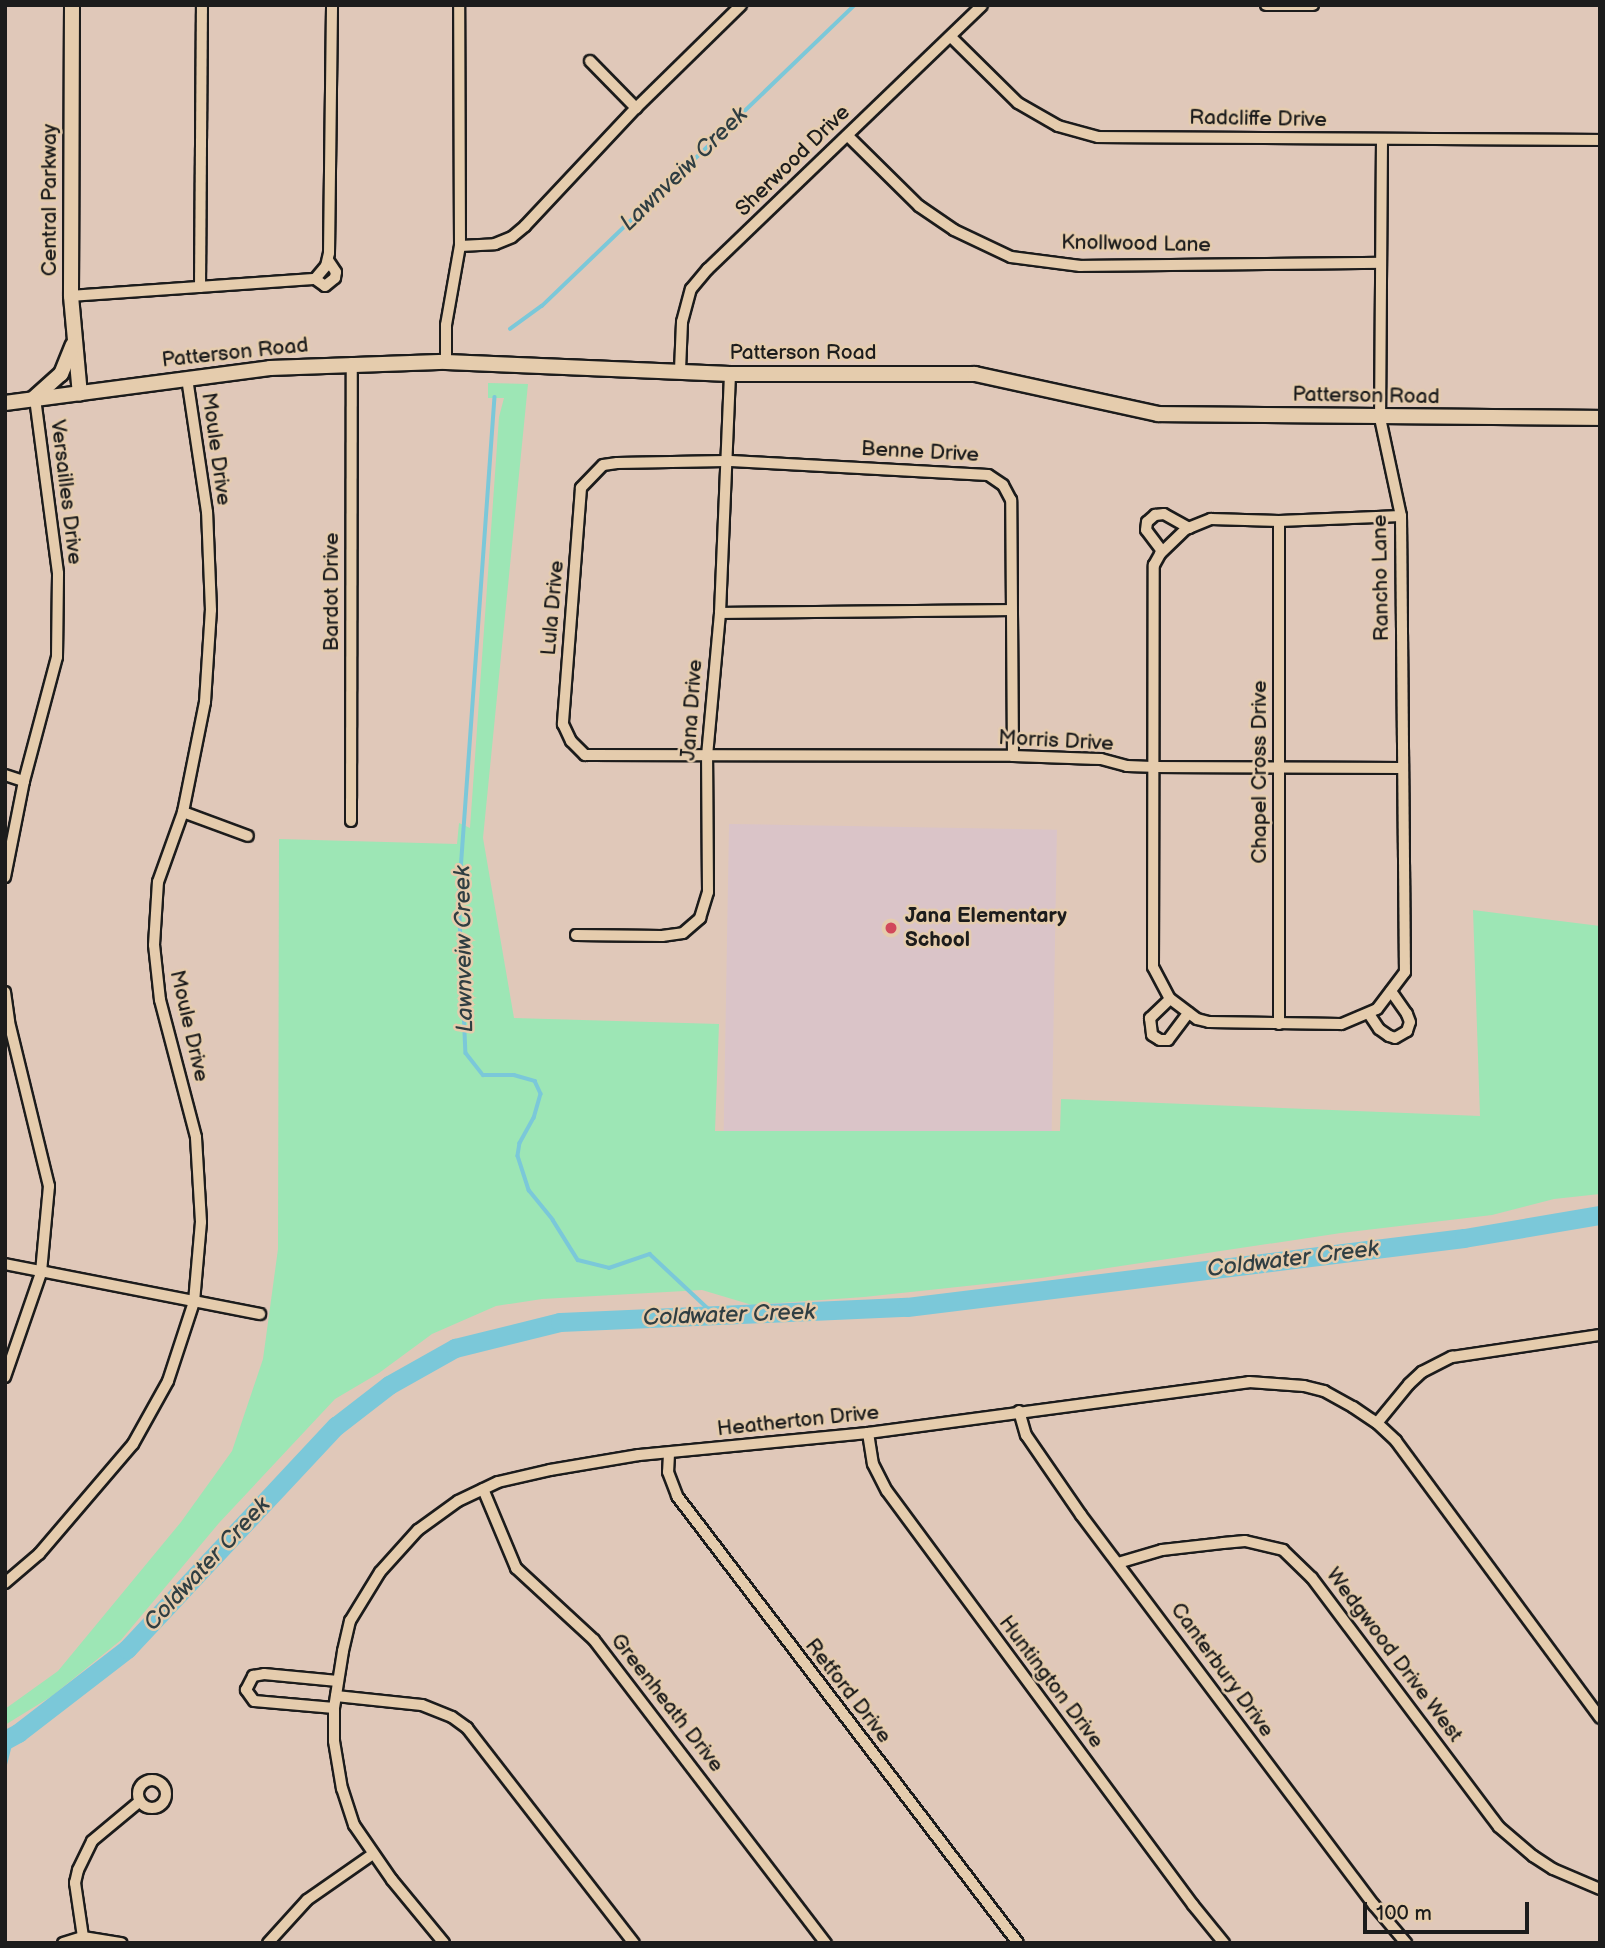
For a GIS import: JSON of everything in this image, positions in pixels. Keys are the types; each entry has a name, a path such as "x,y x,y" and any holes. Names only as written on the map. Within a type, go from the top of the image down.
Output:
{"main road":[{"name":"Central Parkway","path":"72,5 71,296 80,394"},
{"path":"34,399 47,390 61,374 74,340"},
{"name":"Patterson Road","path":"5,403 187,378 352,363 446,362 577,370 680,370 730,374 975,374 1158,414 1600,418"}],"street":[{"path":"200,287 202,5"},
{"path":"71,296 315,279 328,260 332,5"},
{"path":"446,362 446,325 460,246 459,5"},
{"path":"460,246 480,247 512,237 636,108 741,5"},
{"name":"Sherwood Drive","path":"680,370 682,322 691,289 708,269 982,5"},
{"path":"1266,5 1298,8 1313,5"},
{"name":"Radcliffe Drive","path":"951,37 1018,103 1058,126 1098,136 1600,140"},
{"path":"590,61 636,108"},
{"name":"Knollwood Lane","path":"848,136 919,206 954,230 1011,257 1080,266 1381,263"},
{"name":"Rancho Lane","path":"1373,1011 1405,972 1401,516 1380,418 1382,139"},
{"name":"Bardot Drive","path":"351,821 352,363"},
{"name":"Jana Drive","path":"576,935 662,936 683,933 700,918 708,892 707,756 720,613 730,374"},
{"name":"Moule Drive","path":"5,1583 39,1554 133,1444 168,1381 194,1302 201,1222 196,1137 160,1000 154,945 158,882 183,812 205,702 211,610 207,512 187,378"},
{"name":"Versailles Drive","path":"5,877 24,781 57,656 58,573 34,399"},
{"name":"Benne Drive","path":"726,461 988,475 1003,485 1011,500 1013,756"},
{"name":"Lula Drive","path":"707,756 585,755 571,741 562,724 581,488 603,465 726,461"},
{"path":"1162,551 1146,530 1147,522 1155,515 1164,514 1189,528"},
{"path":"1391,991 1410,1022 1406,1031 1395,1038 1389,1036 1373,1011 1341,1024 1209,1022 1188,1013 1170,999 1153,967 1154,565 1162,551 1189,528 1212,519 1227,517 1279,521 1401,516"},
{"name":"Chapel Cross Drive","path":"1279,521 1279,1024"},
{"path":"720,613 1010,610"},
{"name":"Morris Drive","path":"707,756 1013,756 1101,759 1127,766 1152,767 1403,768"},
{"path":"5,775 24,781"},
{"path":"183,812 248,836"},
{"path":"5,992 9,1022 49,1186 41,1273 5,1377"},
{"path":"1170,999 1150,1018 1152,1035 1160,1040 1168,1040 1188,1013"},
{"path":"5,1264 260,1314"},
{"path":"1377,1423 1422,1372 1452,1357 1600,1335"},
{"name":"Heatherton Drive","path":"444,1943 373,1854 354,1825 342,1789 334,1741 334,1708 350,1621 380,1572 418,1531 458,1501 498,1482 550,1470 639,1455 868,1433 1019,1411 1268,1381 1324,1391 1377,1423 1396,1441 1600,1718"},
{"name":"Canterbury Drive","path":"1019,1411 1026,1435 1118,1563 1403,1942"},
{"name":"Huntington Drive","path":"868,1433 873,1464 887,1491 1193,1905 1224,1943"},
{"name":"Retford Drive","path":"669,1454 668,1472 677,1496 1018,1943"},
{"name":"Greenheath Drive","path":"483,1489 516,1568 594,1640 826,1943"},
{"name":"Wedgwood Drive West","path":"1118,1563 1163,1550 1234,1542 1265,1544 1283,1550 1312,1578 1499,1827 1532,1856 1553,1869 1600,1889"},
{"path":"334,1708 254,1702 246,1690 253,1676 264,1674 338,1681"},
{"path":"336,1696 422,1705 452,1717 467,1728 634,1943"},
{"path":"83,1937 75,1883 78,1870 92,1841 140,1801"},
{"path":"268,1943 307,1900 373,1854"},
{"path":"63,1943 83,1937 122,1943"}],"shaded area":[{"name":"Jana Elementary School","path":"729,824 1057,830 1052,1137 724,1131"}],"green space":[{"path":"488,383 528,384 483,838 514,1018 719,1024 715,1131 1060,1131 1061,1099 1480,1116 1473,910 1600,926 1600,1194 1554,1199 1492,1215 1341,1233 1041,1278 864,1297 752,1305 702,1290 542,1299 496,1306 432,1334 379,1373 335,1399 219,1523 121,1640 52,1696 5,1725 5,1709 58,1671 181,1522 232,1451 263,1359 278,1249 279,839 457,844 459,823 470,828 499,417 504,398 488,398"}],"waterway":[{"name":"Lawnveiw Creek","path":"510,329 542,306 855,5"},
{"name":"Lawnveiw Creek","path":"495,397 459,895 466,1053 483,1075 514,1075 535,1081 541,1094 534,1118 520,1143 518,1156 529,1190 553,1220 578,1260 609,1268 650,1254 716,1316"},
{"name":"Coldwater Creek","path":"5,1740 18,1733 127,1649 336,1426 389,1385 455,1348 560,1322 907,1307 1464,1238 1600,1215"},
{"path":"5,1765 12,1736"}],"place":[{"name":"Jana Elementary School","path":"891,928"}]}
